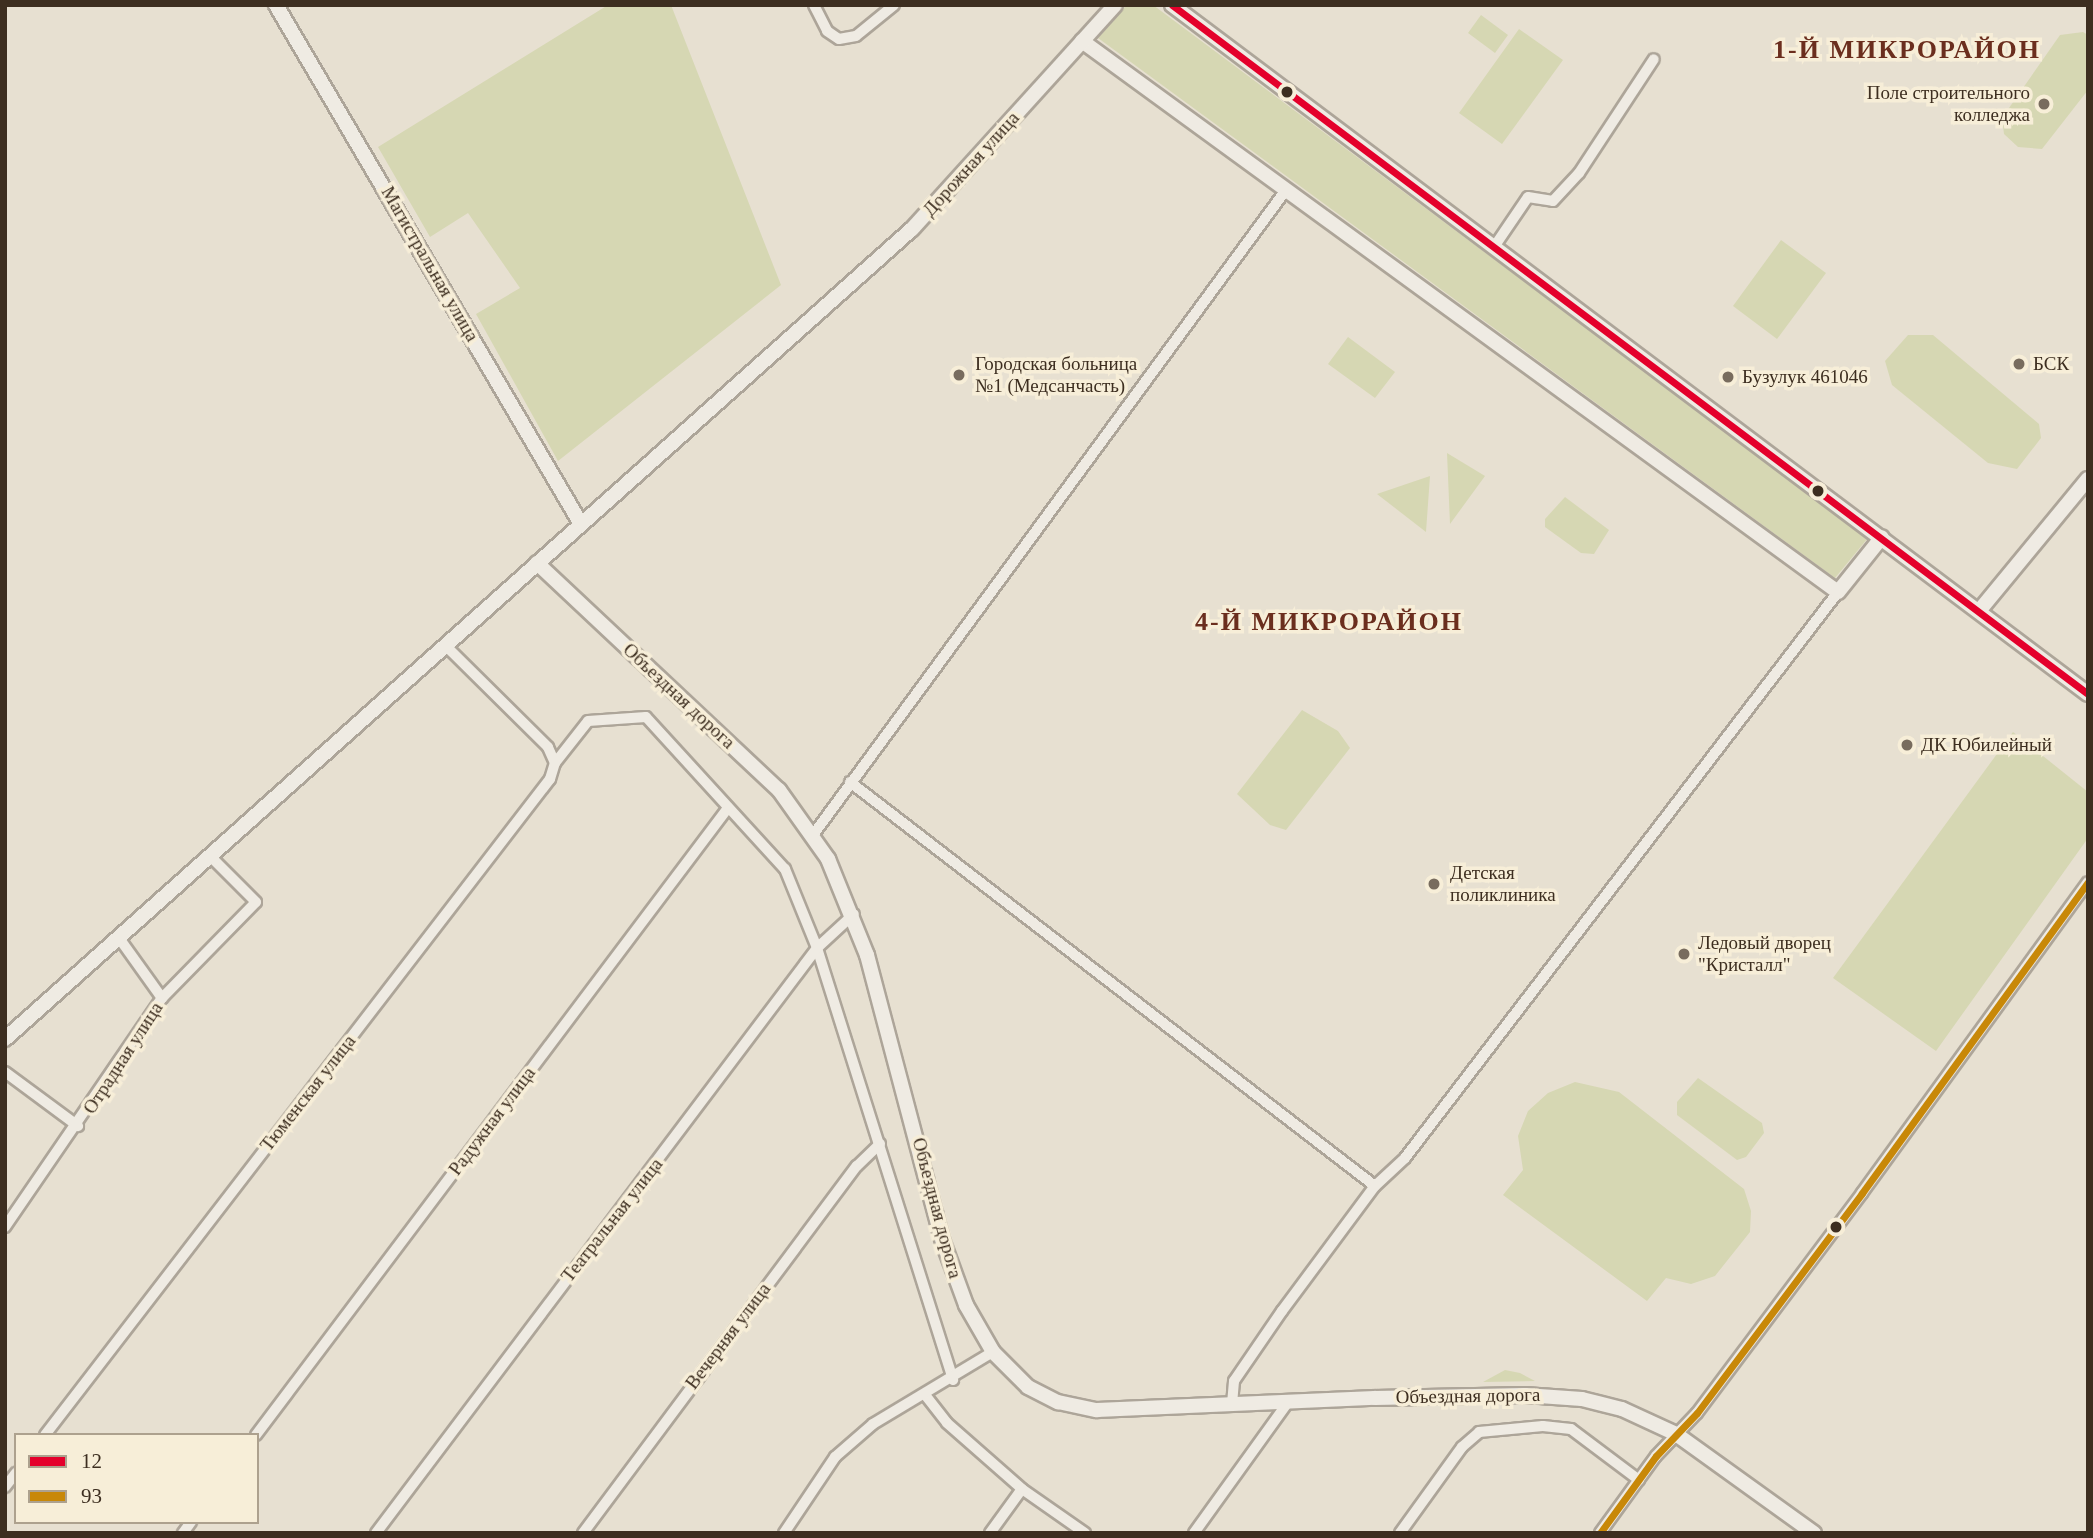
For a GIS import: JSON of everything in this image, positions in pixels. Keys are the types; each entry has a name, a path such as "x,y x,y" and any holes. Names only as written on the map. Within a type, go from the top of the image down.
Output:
{"main road":[{"name":"Магистральная улица","path":"276,5 581,524"},
{"name":"Дорожная улица","path":"5,1039 912,229 1115,5"},
{"path":"1172,5 2088,694"},
{"path":"1082,41 1838,592 1882,537"},
{"path":"1979,611 2088,480"},
{"name":"Объездная дорога","path":"537,563 752,764 813,835 854,914 943,1242 965,1305 993,1352 1028,1387 1075,1407 1132,1410 1289,1401 1553,1395 1603,1403 1676,1434 1811,1532"}],"street":[{"path":"814,5 827,31 839,39 856,36 894,5"},
{"path":"1494,247 1528,197 1553,201 1579,173 1654,59"},
{"path":"813,835 849,782 1286,190"},
{"path":"1232,1404 1234,1381 1242,1367 1375,1186 1405,1158 1838,592"},
{"path":"445,645 548,747 555,763"},
{"name":"Тюменская улица","path":"47,1433 550,779 555,763 588,722 646,717 729,808"},
{"path":"849,782 1375,1186"},
{"path":"729,808 785,869 817,948 953,1380"},
{"name":"Радужная улица","path":"258,1433 729,808"},
{"name":"Отрадная улица","path":"5,1227 78,1126 162,998 256,902 210,856"},
{"path":"1600,1533 1872,1179 2088,882"},
{"name":"Театральная улица","path":"376,1533 817,948 854,914"},
{"path":"119,938 162,998"},
{"path":"5,1072 78,1126"},
{"name":"Вечерняя улица","path":"583,1533 857,1166 880,1144"},
{"path":"784,1533 835,1457 873,1424 953,1380 993,1352"},
{"path":"926,1396 947,1423 1022,1489 1085,1533"},
{"path":"1194,1533 1289,1401"},
{"path":"1400,1533 1462,1447 1479,1432 1543,1426 1571,1429 1639,1480"},
{"path":"990,1533 1022,1489"}],"green space":[{"path":"608,5 671,5 781,285 558,461 476,314 520,288 468,213 430,237 378,147"},
{"path":"1127,5 1153,5 1868,538 1835,578 1098,38"},
{"path":"1481,15 1508,35 1495,53 1468,33"},
{"path":"1519,29 1563,60 1502,144 1459,113"},
{"name":"Поле строительного колледжа","path":"2083,32 2088,35 2088,90 2042,149 2018,147 2004,134 2002,118 2060,35"},
{"path":"1781,240 1826,273 1777,339 1733,306"},
{"path":"1908,335 1933,335 2039,424 2041,438 2017,469 1988,463 1892,385 1885,361"},
{"path":"1348,337 1395,372 1375,398 1328,364"},
{"path":"1447,453 1485,476 1450,524"},
{"path":"1430,476 1426,532 1377,494"},
{"path":"1565,497 1609,530 1594,554 1581,553 1545,527 1545,519"},
{"path":"1302,710 1338,731 1350,748 1286,830 1270,825 1237,794"},
{"path":"2013,732 2088,792 2088,838 1936,1051 1833,978"},
{"path":"1698,1078 1762,1123 1764,1133 1746,1157 1737,1160 1677,1115 1677,1102"},
{"path":"1575,1082 1619,1092 1744,1189 1751,1211 1750,1232 1715,1276 1691,1284 1666,1278 1647,1301 1503,1195 1523,1170 1518,1136 1528,1111 1548,1093"},
{"path":"1505,1370 1520,1373 1535,1381 1483,1382"}],"transit line":[{"name":"12","path":"1172,5 2088,694"},
{"name":"93","path":"1600,1533 1656,1456 1697,1413 1862,1193 2088,882"}],"place":[{"name":"Поле строительного колледжа","path":"2044,104"},
{"name":"БСК","path":"2019,364"},
{"name":"Городская больница №1 (Медсанчасть)","path":"959,375"},
{"name":"Бузулук 461046","path":"1728,377"},
{"name":"ДК Юбилейный","path":"1907,745"},
{"name":"Детская поликлиника","path":"1434,884"},
{"name":"Ледовый дворец \"Кристалл\"","path":"1684,954"}],"district":[{"name":"1-Й МИКРОРАЙОН","path":"1907,50"},
{"name":"4-Й МИКРОРАЙОН","path":"1329,622"}]}
